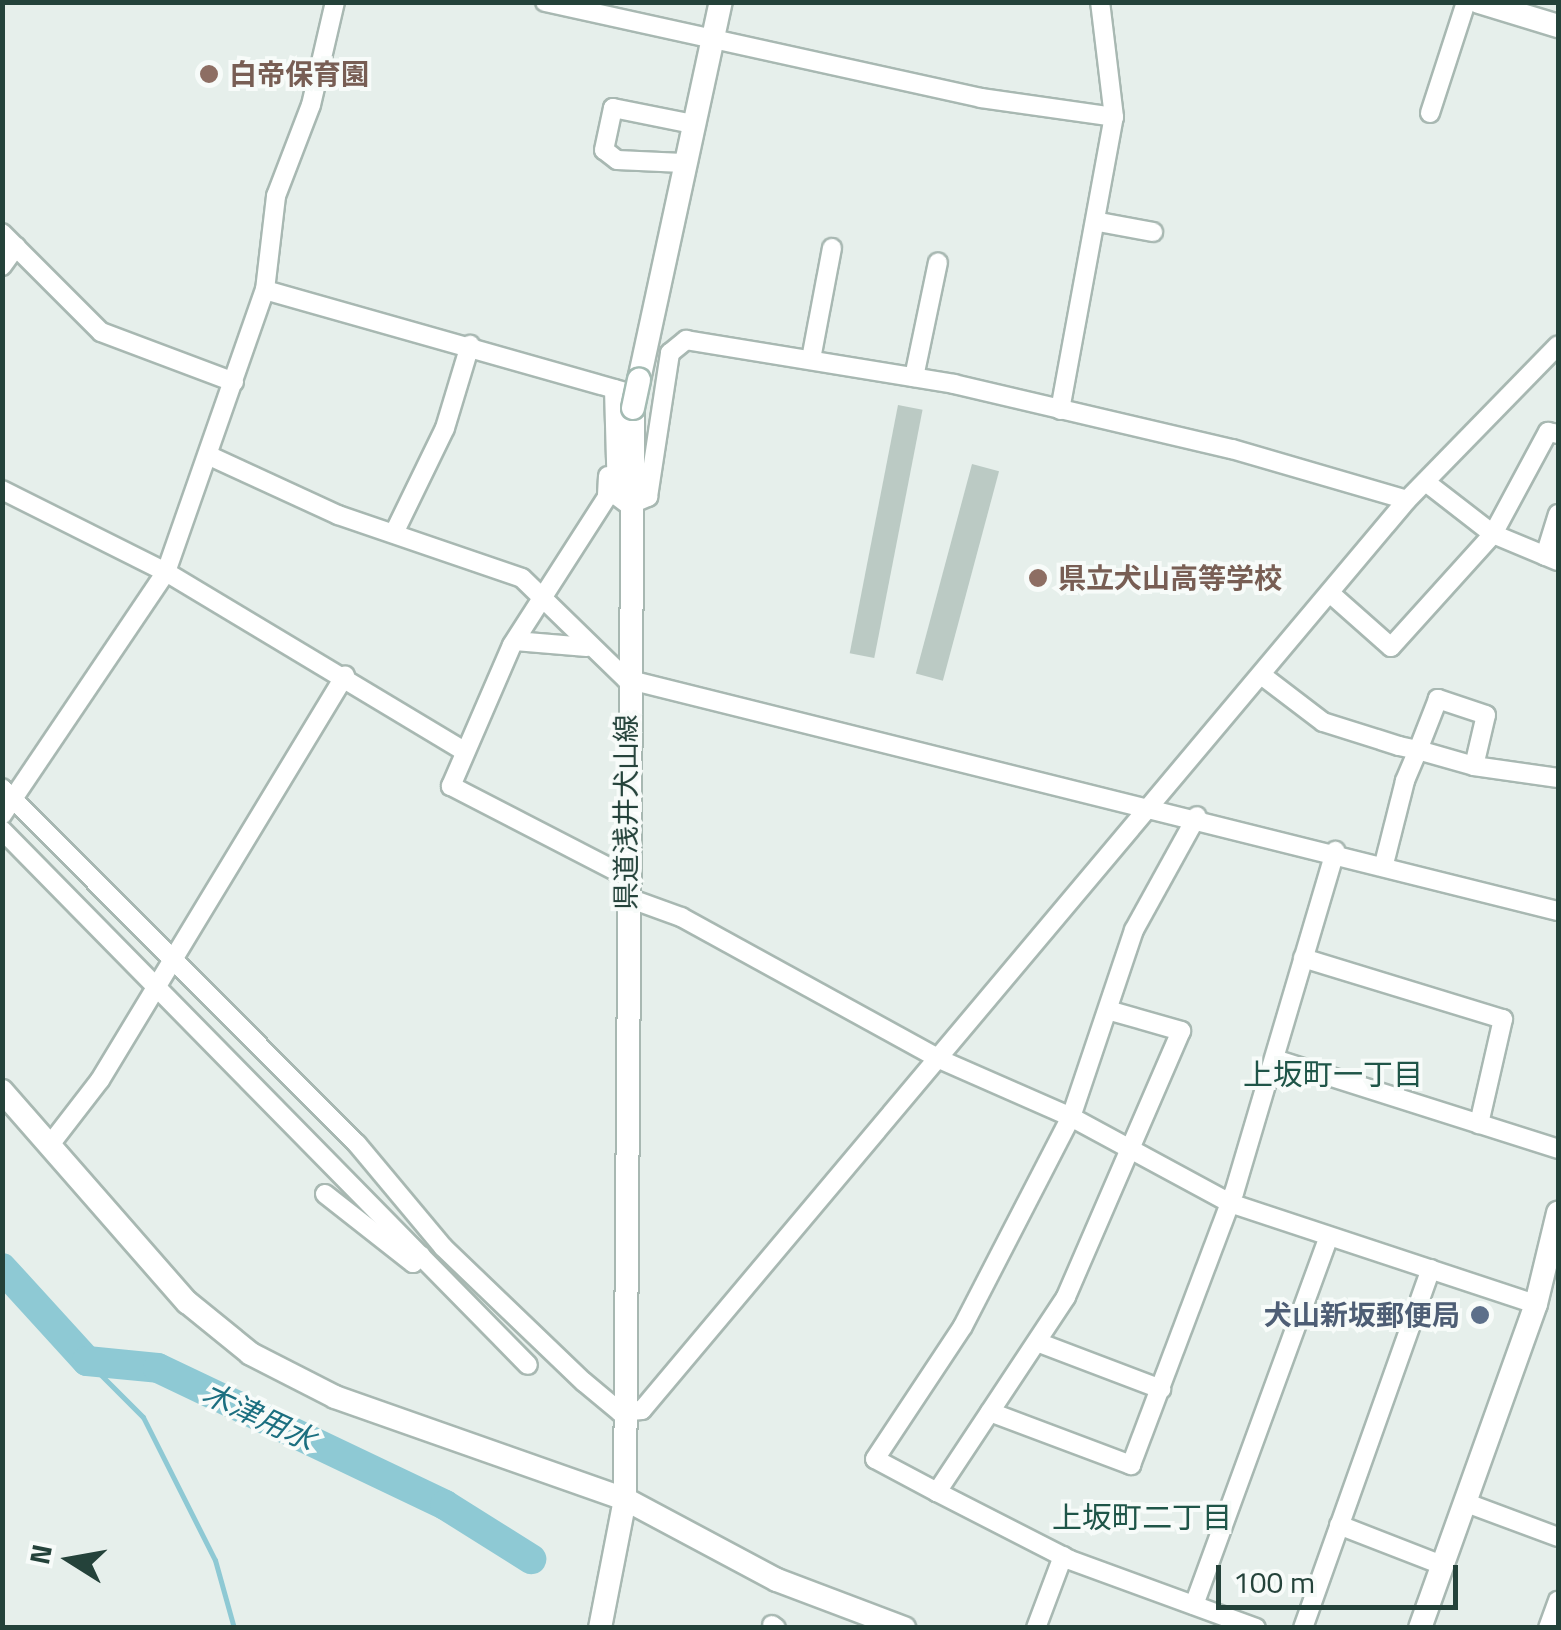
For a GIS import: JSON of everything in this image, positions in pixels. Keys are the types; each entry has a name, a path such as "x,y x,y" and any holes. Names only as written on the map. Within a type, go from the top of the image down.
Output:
{"main road":[{"name":"県道浅井犬山線","path":"600,1628 625,1499 620,1412 626,680 633,408 682,163 721,2"},
{"path":"1479,2 1558,26"},
{"path":"2,1092 187,1302 251,1354 335,1397 625,1499 776,1580 904,1628"},
{"path":"1420,1628 1536,1304 1558,1213"}],"street":[{"path":"335,2 311,105 276,196 265,290 212,457 166,572 7,801 174,958 358,1144 438,1241 620,1412 652,1400 1264,677 1408,500 1557,348"},
{"path":"545,2 981,98 1114,117"},
{"path":"1060,410 1099,222 1114,117 1100,2"},
{"path":"1430,113 1466,2"},
{"path":"682,163 617,160 604,150 613,108 693,124"},
{"path":"1099,222 1153,232"},
{"path":"2,232 100,332 234,382"},
{"path":"2,266 16,247"},
{"path":"811,360 832,248"},
{"path":"914,377 938,262"},
{"path":"265,290 662,400"},
{"path":"614,389 617,496 629,505 648,497 662,400 678,340 914,377 1060,410 1408,500"},
{"path":"396,530 445,428 470,345"},
{"path":"1332,594 1390,646 1493,534 1548,432 1558,434"},
{"path":"461,749 515,641 607,498 614,452"},
{"path":"212,457 338,515 495,564 544,594 588,647 626,680 1198,816 1558,910"},
{"path":"1427,483 1493,534 1552,558 1558,514"},
{"path":"2,490 166,572 345,675 461,749 467,753 451,786 458,792 939,1059 1070,1116 1230,1203 1536,1304"},
{"path":"515,641 588,647"},
{"path":"50,1146 159,986 345,675"},
{"path":"1264,677 1323,722 1474,766 1558,778"},
{"path":"1384,864 1418,750 1438,699 1486,714 1474,766"},
{"path":"1198,816 1134,930 1111,1012 1070,1116 963,1326 876,1459 1063,1556 1256,1628"},
{"path":"2,830 528,1365"},
{"path":"990,1412 1131,1465 1230,1203 1278,1060 1302,958 1335,851"},
{"path":"1302,958 1503,1020 1480,1124"},
{"path":"937,1492 1066,1297 1181,1031 1111,1012"},
{"path":"1278,1060 1558,1150"},
{"path":"325,1194 412,1263 438,1241"},
{"path":"1194,1605 1330,1238"},
{"path":"1303,1628 1431,1268"},
{"path":"1037,1342 1161,1389"},
{"path":"1464,1502 1558,1537"},
{"path":"1339,1526 1442,1565"},
{"path":"1036,1628 1063,1556"},
{"path":"1548,1628 1558,1601"}],"building":[{"path":"898,405 923,410 874,658 850,653"},
{"path":"972,464 999,471 943,681 916,674"}],"waterway":[{"name":"木津用水","path":"2,1268 87,1361 158,1368 445,1505 531,1559"},
{"path":"87,1361 143,1417 215,1560 234,1628"}],"place":[{"name":"白帝保育園","path":"209,74"},
{"name":"県立犬山高等学校","path":"1038,578"},
{"name":"犬山新坂郵便局","path":"1480,1315"}],"district":[{"name":"上坂町一丁目","path":"1333,1074"},
{"name":"上坂町二丁目","path":"1142,1517"}]}
